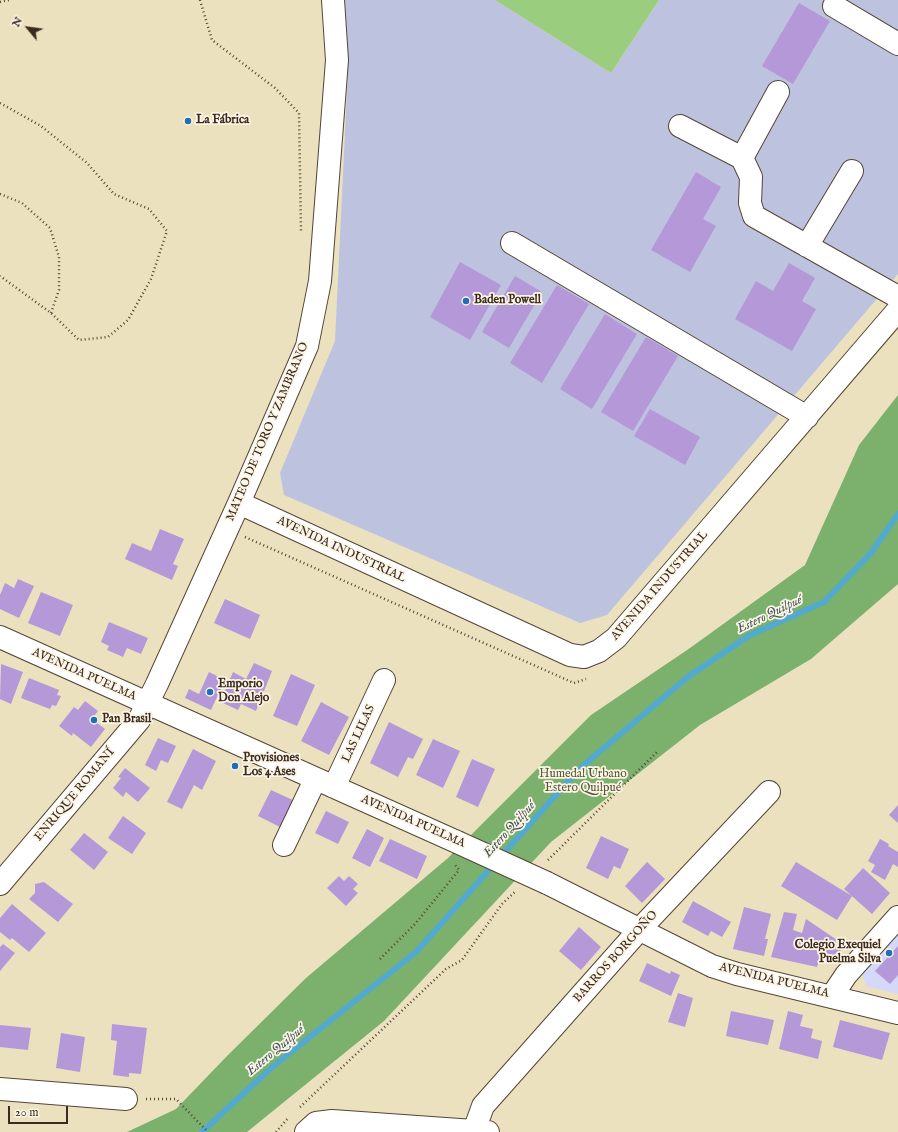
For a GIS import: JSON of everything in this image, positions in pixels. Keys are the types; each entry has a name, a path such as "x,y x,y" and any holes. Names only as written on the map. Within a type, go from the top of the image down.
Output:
{"street":[{"name":"MATEO DE TORO Y ZAMBRANO","path":"148,704 307,346 320,281 337,60 333,0"},
{"path":"834,6 898,44"},
{"path":"742,158 778,92"},
{"path":"680,126 742,158 751,177 750,203 754,216 898,298"},
{"path":"807,246 852,171"},
{"path":"512,243 807,417"},
{"name":"AVENIDA INDUSTRIAL","path":"238,503 570,655 584,657 599,651 616,638 898,310"},
{"name":"AVENIDA PUELMA","path":"0,637 547,883 712,966 737,974 898,1013"},
{"name":"LAS LILAS","path":"284,845 324,783 384,680"},
{"name":"ENRIQUE ROMANÍ","path":"0,884 139,720 148,704"},
{"name":"BARROS BORGOÑO","path":"482,1131 483,1106 640,929 769,792"},
{"path":"832,996 846,975 898,918"},
{"path":"0,1089 126,1099"},
{"path":"307,1130 316,1123 332,1121 482,1131"}],"path":[{"path":"0,2 9,0"},
{"path":"200,0 212,40 275,88 300,113 301,236"},
{"path":"0,103 41,126 87,163 114,194 149,209 167,231 151,279 128,320 108,337 79,340 51,313 0,276"},
{"path":"0,194 22,203 50,228 59,257 59,290 51,313"},
{"path":"226,529 574,683 587,678"},
{"path":"547,861 657,752"},
{"path":"380,959 415,924 459,870 451,861 457,842"},
{"path":"276,1132 289,1117 446,969 462,960 502,904 519,888"},
{"path":"126,1099 176,1100 208,1132"}],"shaded area":[{"path":"343,0 495,0 611,73 659,0 898,0 898,274 607,615 580,623 284,495 280,473 335,341 348,69"},
{"name":"Colegio Exequiel Puelma Silva","path":"898,933 898,994 866,986 862,973"}],"green space":[{"path":"495,0 659,0 611,73"},
{"name":"Humedal Urbano Estero Quilpué","path":"898,395 898,584 811,659 700,725 551,842 384,1021 247,1132 127,1132 176,1109 306,978 448,858 591,715 690,648 805,565 859,445"}],"building":[{"path":"799,3 830,21 793,84 762,66"},
{"path":"696,172 721,187 703,219 716,226 690,272 651,250"},
{"name":"Baden Powell","path":"460,262 501,285 470,340 430,317"},
{"path":"789,263 815,278 802,301 816,309 792,351 735,319 756,281 773,291"},
{"path":"515,276 542,292 509,348 482,332"},
{"path":"557,285 589,304 542,383 510,363"},
{"path":"605,314 637,334 592,409 560,389"},
{"path":"646,337 678,356 633,431 601,412"},
{"path":"650,409 700,437 685,465 634,436"},
{"path":"160,529 184,539 173,564 178,566 172,580 125,559 132,543 151,551"},
{"path":"18,579 34,586 19,618 0,609 0,595 5,583 14,588"},
{"path":"41,592 73,605 60,636 28,623"},
{"path":"225,599 260,615 250,639 214,623"},
{"path":"109,622 148,638 141,654 127,648 123,657 107,650 109,646 101,642"},
{"path":"254,663 272,671 256,711 241,704 238,710 223,703 226,696 223,695 233,672 246,679"},
{"path":"1,664 23,672 11,704 0,699"},
{"name":"Emporio Don Alejo","path":"209,672 225,680 211,710 185,698 189,689 199,694"},
{"path":"291,674 315,685 297,726 273,716"},
{"path":"29,678 59,690 57,695 61,696 56,706 52,705 50,709 21,698"},
{"path":"85,701 98,711 92,719 105,729 91,747 73,733 72,736 59,726 74,707 78,710"},
{"path":"321,702 349,717 329,755 301,741"},
{"path":"389,722 423,739 413,759 408,757 398,777 370,763"},
{"path":"158,738 176,746 168,763 161,760 156,771 145,765"},
{"path":"433,739 460,751 443,788 416,775"},
{"path":"193,749 216,761 202,790 194,785 182,809 167,802"},
{"path":"472,759 495,769 478,807 456,797"},
{"path":"125,768 150,788 138,802 126,792 123,797 113,788 121,778 118,777"},
{"path":"271,790 295,801 282,828 258,816"},
{"path":"898,805 898,823 889,815"},
{"path":"326,811 349,822 338,844 315,833"},
{"path":"123,816 146,833 132,854 108,838"},
{"path":"367,829 384,838 370,867 352,858"},
{"path":"84,833 108,852 94,870 70,850"},
{"path":"601,836 629,849 620,869 614,866 608,879 586,868"},
{"path":"390,839 427,856 417,879 379,861"},
{"path":"880,839 889,844 888,846 898,852 898,867 893,864 885,880 871,872 875,865 868,861"},
{"path":"647,862 665,879 642,903 625,886"},
{"path":"796,862 852,896 837,920 781,886"},
{"path":"863,868 890,893 872,914 844,889"},
{"path":"339,876 344,881 349,876 358,884 353,889 358,893 346,906 327,888"},
{"path":"44,882 73,904 58,922 29,899 35,893 35,884"},
{"path":"693,901 731,922 722,937 711,931 708,936 682,922"},
{"path":"12,904 46,933 29,952 12,938 10,940 0,932 0,918"},
{"path":"744,907 771,914 765,939 768,939 764,956 733,949"},
{"path":"784,912 797,914 793,930 802,933 806,919 837,940 835,943 841,950 834,959 822,950 817,967 771,957"},
{"path":"579,927 601,947 581,970 559,951"},
{"path":"3,944 15,953 0,971 0,947"},
{"path":"898,946 898,975 890,984 875,971"},
{"path":"647,963 670,974 671,971 680,975 671,996 639,981"},
{"path":"678,993 693,998 685,1027 668,1022"},
{"path":"731,1011 774,1020 768,1045 726,1036"},
{"path":"788,1011 803,1015 800,1026 813,1029 811,1038 822,1041 818,1059 779,1049"},
{"path":"840,1020 890,1033 882,1060 833,1047"},
{"path":"112,1024 147,1028 141,1074 129,1073 129,1077 113,1075 117,1041 111,1040"},
{"path":"0,1025 31,1028 28,1050 0,1047"},
{"path":"61,1033 85,1037 80,1072 56,1068"}],"waterway":[{"name":"Estero Quilpué","path":"202,1132 270,1069 416,952 579,769 689,676 750,635 824,602 871,553 898,514"}],"place":[{"name":"La Fábrica","path":"188,121"},
{"name":"Baden Powell","path":"466,301"},
{"name":"Emporio Don Alejo","path":"210,692"},
{"name":"Pan Brasil","path":"94,720"},
{"name":"Provisiones Los 4 Ases","path":"235,766"},
{"name":"Colegio Exequiel Puelma Silva","path":"889,953"}]}
